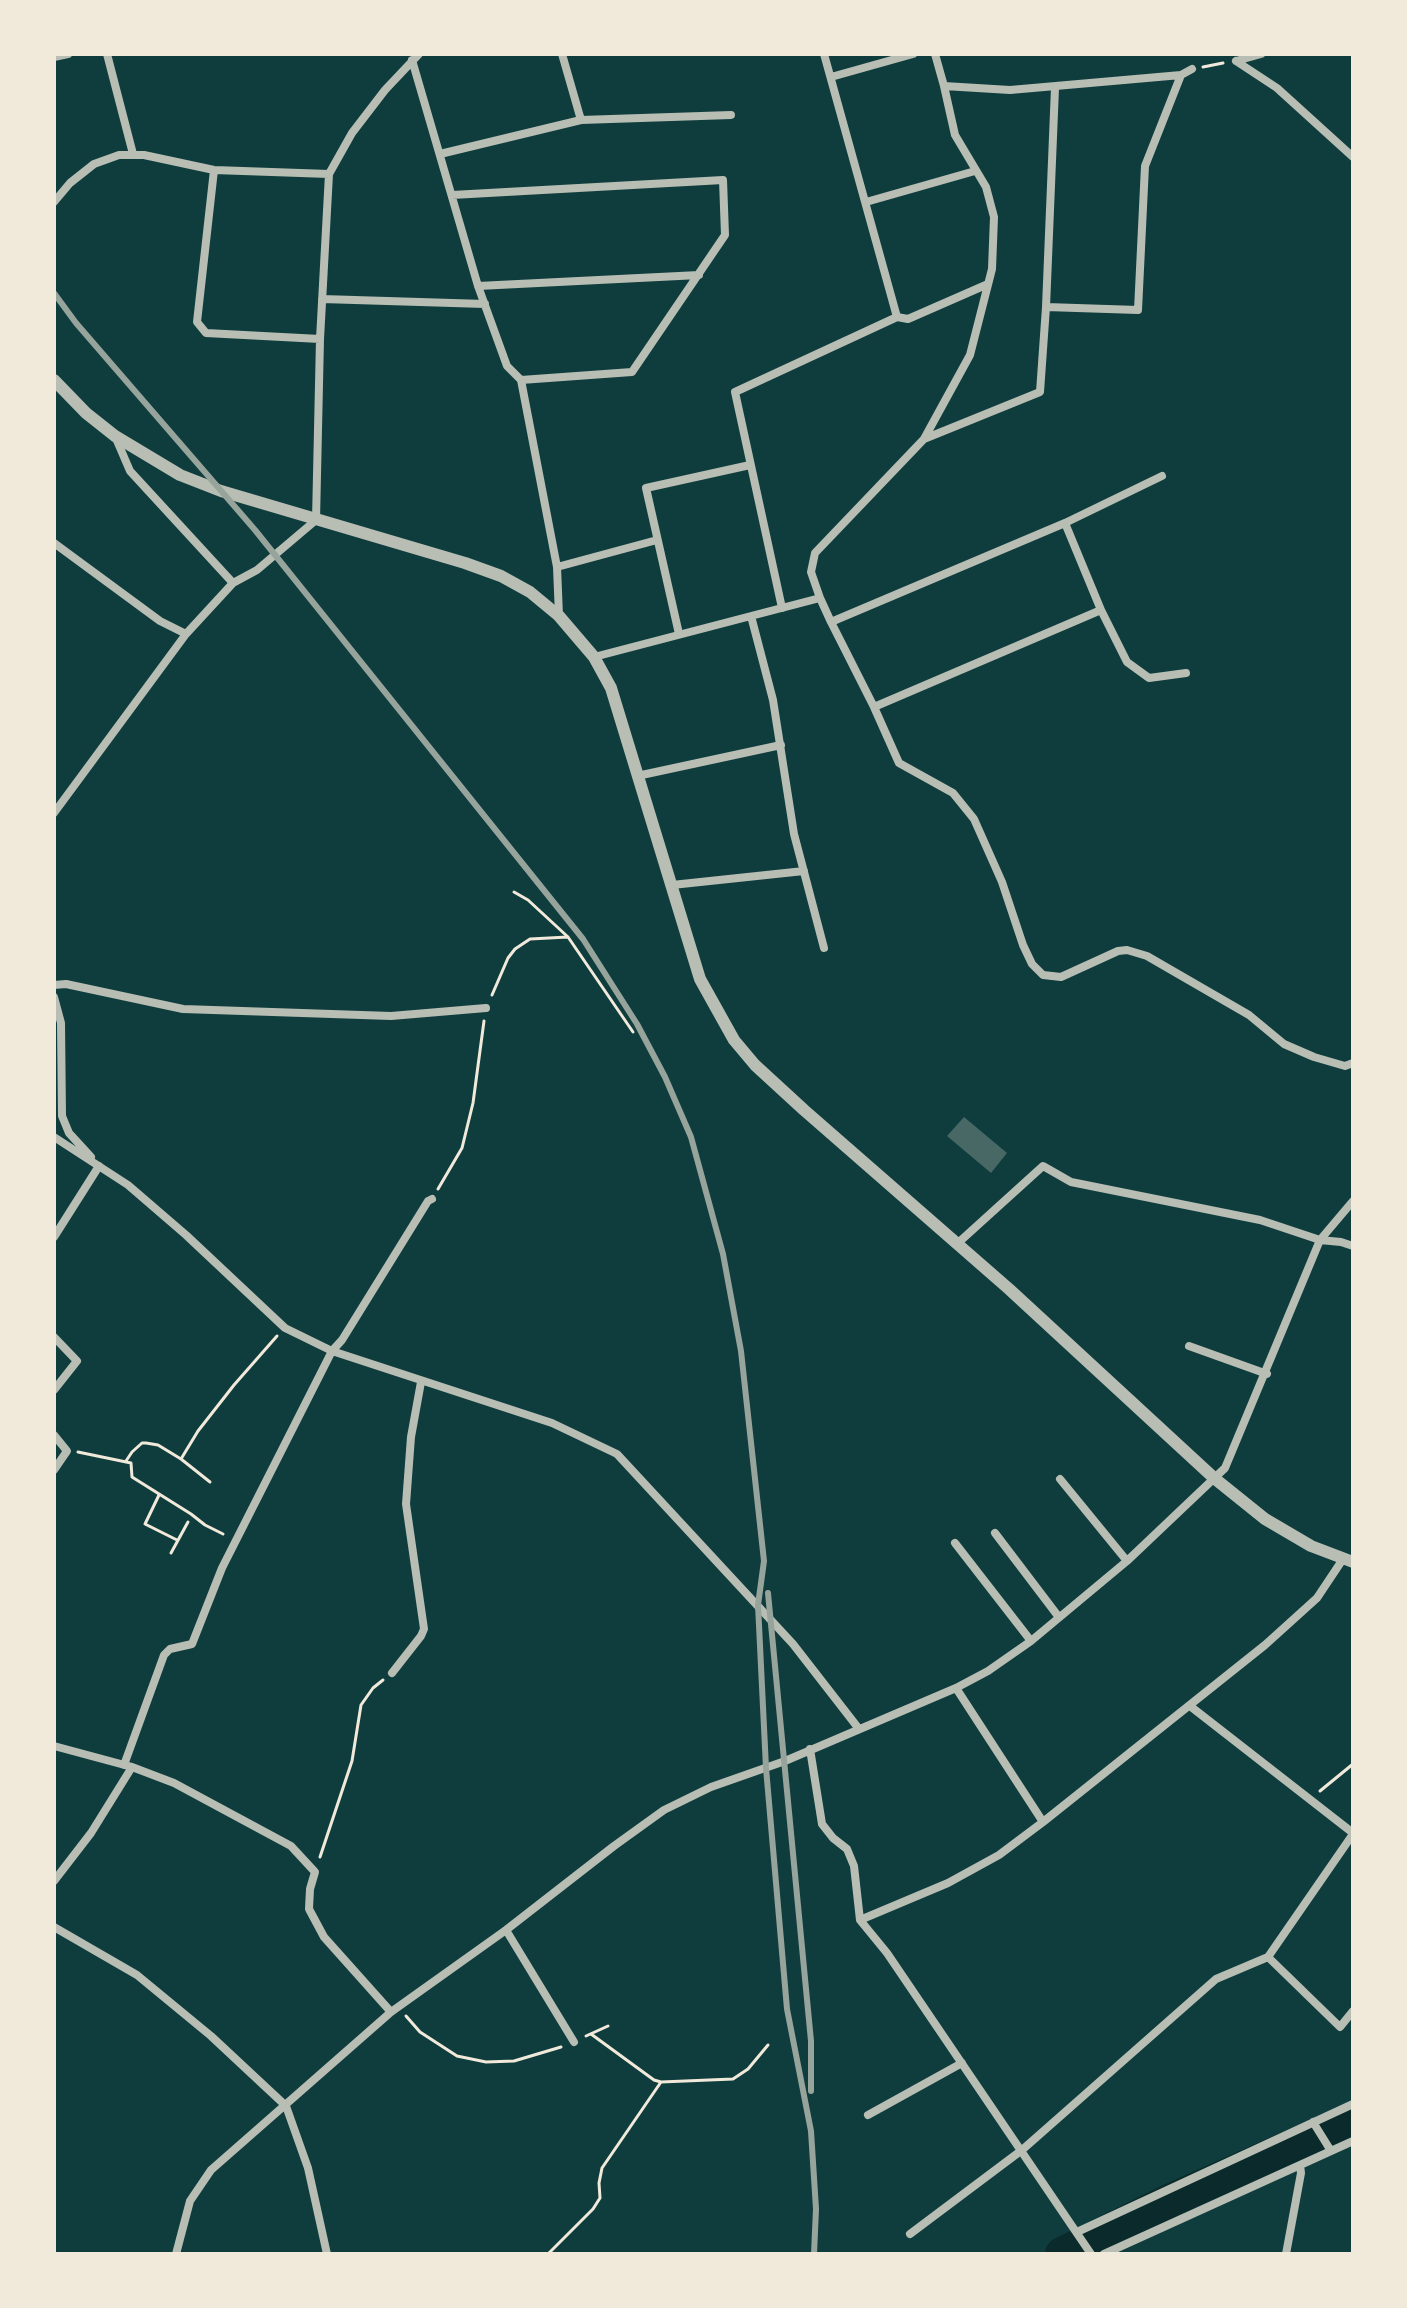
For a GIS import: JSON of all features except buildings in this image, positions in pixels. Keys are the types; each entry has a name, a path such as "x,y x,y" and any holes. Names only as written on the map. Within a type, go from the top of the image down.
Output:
{"street":[{"path":"54,57 68,54"},
{"path":"107,54 133,154"},
{"path":"562,54 581,120"},
{"path":"824,54 897,317"},
{"path":"831,77 913,54"},
{"path":"935,54 955,135 986,187 994,217 992,269 970,355 924,439 815,553 811,572 820,598 899,763 953,793 974,819 997,868 1023,945 1032,964 1043,975 1061,977 1118,951 1127,950 1147,956 1249,1015 1284,1044 1345,1066 1353,1063"},
{"path":"1236,61 1261,54"},
{"path":"416,57 478,286 507,366 521,380 557,567 559,616"},
{"path":"54,813 186,634 233,583 257,570 316,520 320,339 329,174 352,133 416,57"},
{"path":"1236,61 1277,88 1353,157"},
{"path":"944,86 1010,90 1055,88 1181,75 1192,69"},
{"path":"1046,307 1138,310 1145,166 1181,75"},
{"path":"924,439 1040,392 1055,88"},
{"path":"440,154 581,120 731,115"},
{"path":"54,202 70,183 94,164 119,155 133,154 214,170 329,174"},
{"path":"214,170 197,322 206,333 320,339"},
{"path":"866,202 975,171"},
{"path":"452,195 723,180 725,235 632,372 521,380"},
{"path":"478,286 699,275"},
{"path":"782,608 735,392 897,317 908,319 988,284"},
{"path":"322,299 485,304"},
{"path":"54,380 86,413 115,436 180,475 221,491 501,576 530,592 559,616 594,657 611,688 700,979 734,1040 755,1065 804,1110 958,1243 1214,1478 1265,1519 1311,1546 1348,1560 1317,1598 1265,1645 999,1855 948,1883 860,1920"},
{"path":"115,436 130,471 233,583"},
{"path":"679,634 646,488 750,465"},
{"path":"831,622 1065,523 1162,476"},
{"path":"1065,523 1101,610 1127,662 1149,678 1186,673"},
{"path":"557,567 657,540"},
{"path":"54,543 160,621 186,634"},
{"path":"594,657 820,598"},
{"path":"874,707 1101,610"},
{"path":"751,616 773,700 794,834 824,948"},
{"path":"637,776 781,745"},
{"path":"672,885 804,871"},
{"path":"54,985 66,984 183,1009 391,1016 486,1008"},
{"path":"54,997 61,1023 62,1116 69,1133 99,1166"},
{"path":"54,1137 128,1185 285,1328 332,1351 552,1423 617,1454 793,1644 859,1729"},
{"path":"54,1237 99,1166"},
{"path":"958,1243 1043,1166 1071,1182 1260,1220 1320,1240 1353,1246"},
{"path":"54,1881 91,1833 128,1766 164,1655 170,1649 192,1644 235,1541 332,1351 432,1199"},
{"path":"176,2254 190,2201 211,2170 394,2010 664,1810 711,1787 956,1688 988,1671 1031,1641 1127,1561 1225,1468 1267,1374 1320,1240 1353,1201"},
{"path":"54,1337 77,1361 54,1390"},
{"path":"1189,1346 1267,1374"},
{"path":"392,1673 424,1629 406,1504 411,1437 421,1382"},
{"path":"54,1435 67,1451 54,1470"},
{"path":"1060,1479 1127,1561"},
{"path":"995,1533 1058,1616"},
{"path":"955,1543 1031,1641"},
{"path":"956,1688 1043,1822"},
{"path":"910,2234 1022,2150 1216,1979 1268,1957 1353,1834 1190,1706"},
{"path":"54,1746 128,1766 174,1783 291,1846 315,1872 309,1909 324,1937 394,2010"},
{"path":"810,1749 822,1824 847,1849 854,1866 860,1920 887,1953 1091,2253"},
{"path":"54,1927 137,1975 201,2027 286,2106 308,2168 327,2254"},
{"path":"506,1930 574,2042"},
{"path":"1268,1957 1340,2027 1353,2011"},
{"path":"868,2115 962,2063"},
{"path":"1078,2234 1353,2104"},
{"path":"1314,2124 1329,2148"},
{"path":"1104,2254 1300,2165 1329,2148 1353,2141"},
{"path":"1286,2254 1300,2165"}],"path":[{"path":"1192,69 1236,61"},
{"path":"514,892 528,900 568,937 633,1032"},
{"path":"432,1199 462,1148 473,1103 486,1008 508,958 530,939 568,937"},
{"path":"181,1459 198,1431 234,1385 285,1328"},
{"path":"126,1461 142,1443 158,1445 210,1482"},
{"path":"67,1451 131,1463 132,1477 235,1541"},
{"path":"159,1495 145,1524 177,1540"},
{"path":"171,1553 188,1522"},
{"path":"315,1872 352,1761 361,1705 373,1688 392,1673"},
{"path":"1310,1799 1353,1764"},
{"path":"1348,1768 1353,1775"},
{"path":"394,2010 420,2032 457,2056 486,2062 514,2061 547,2053 608,2026"},
{"path":"591,2034 661,2082 733,2079 748,2069 768,2045"},
{"path":"548,2254 593,2209 600,2198 602,2168 661,2082"}],"waterway":[{"path":"1062,2254 1169,2201 1353,2119"}],"railway":[{"path":"54,293 76,323 255,530 583,939 637,1024 665,1077 691,1137 723,1254 741,1351 764,1561 758,1605 766,1768 787,2009 811,2131 816,2209 814,2254"},
{"path":"768,1593 811,2041 811,2091"}]}
